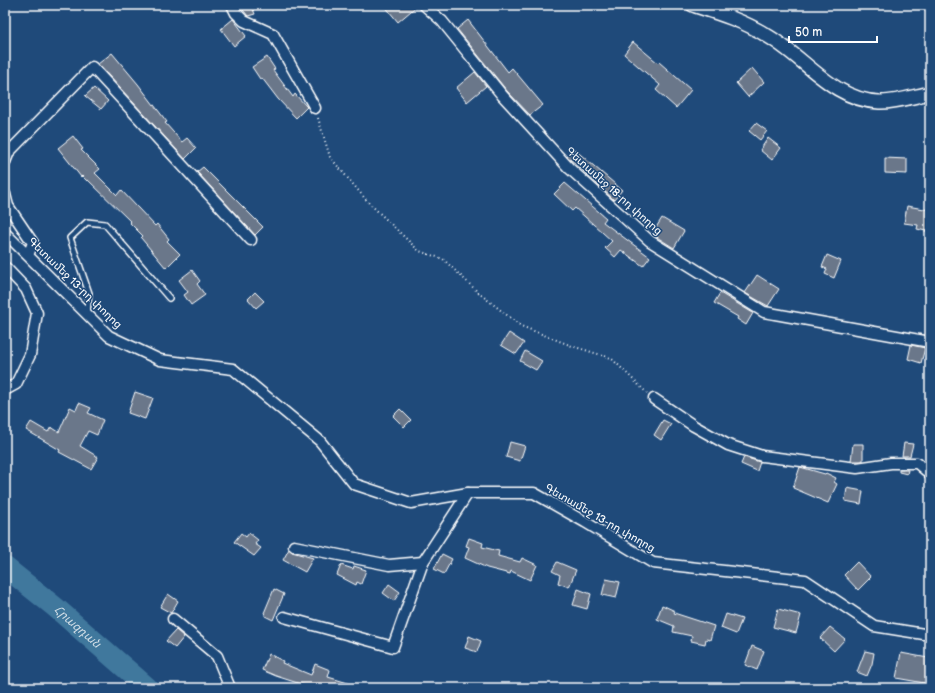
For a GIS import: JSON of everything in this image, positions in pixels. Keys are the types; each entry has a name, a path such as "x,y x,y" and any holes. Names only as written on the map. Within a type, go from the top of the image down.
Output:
{"street":[{"path":"232,5 236,13 244,22 273,34 315,108"},
{"name":"Գետամեջ 18-րդ փողոց","path":"424,5 442,21 502,95 569,168 650,241 764,312 930,342"},
{"path":"693,5 718,13 767,35 830,84 857,98 880,102 930,93"},
{"path":"5,162 8,152 92,67 251,240"},
{"path":"5,194 8,206 33,243 28,255"},
{"name":"Գետամեջ 13-րդ փողոց","path":"6,236 28,255 109,336 160,360 233,369 320,441 354,484 411,503 468,493 534,493 653,563 805,580 874,626 930,635"},
{"path":"5,266 26,289 37,313 30,355 16,384 5,390"},
{"path":"654,399 694,426 728,445 762,456 857,468 891,463 917,464 930,474"},
{"path":"284,617 393,647 424,562 468,493"},
{"path":"294,546 390,565 424,562"},
{"path":"173,619 217,656 230,688"}],"lane":[{"path":"87,314 89,292 70,238 87,222 105,224 169,298"}],"path":[{"path":"315,108 330,157 368,202 419,251 443,259 480,294 520,326 572,346 611,358 654,399"}],"building":[{"path":"239,5 251,5 255,14 248,16"},
{"path":"384,5 418,5 398,22"},
{"path":"233,19 246,36 234,46 221,29"},
{"path":"468,20 508,72 512,68 543,105 530,115 507,91 457,29"},
{"path":"633,42 691,90 676,108 656,90 660,85 624,54"},
{"path":"112,53 167,122 165,123 182,142 187,138 196,148 185,159 98,64"},
{"path":"267,57 275,69 273,70 293,97 295,94 307,107 296,118 278,99 262,78 260,79 252,67"},
{"path":"752,68 764,82 748,97 736,83"},
{"path":"475,72 486,86 467,102 456,88"},
{"path":"94,88 108,101 101,109 85,96"},
{"path":"756,123 767,131 760,140 749,131"},
{"path":"73,136 83,149 81,150 100,169 95,173 117,195 121,190 155,226 157,224 169,239 167,241 180,254 166,268 141,238 143,236 130,223 131,222 88,180 87,181 82,176 81,177 58,148"},
{"path":"768,138 781,148 772,160 760,150"},
{"path":"574,149 622,190 614,200 567,156"},
{"path":"885,158 907,159 907,174 885,173"},
{"path":"203,167 263,227 255,235 197,172"},
{"path":"565,183 606,218 603,222 650,257 643,266 621,250 615,257 605,248 612,241 575,208 572,211 554,194"},
{"path":"907,206 930,210 930,232 917,229 918,225 904,223"},
{"path":"662,218 684,231 674,248 652,234"},
{"path":"827,255 841,261 834,278 825,274 827,269 822,267"},
{"path":"192,270 200,281 197,284 205,295 191,305 184,295 188,292 179,280"},
{"path":"757,275 779,289 768,306 745,293"},
{"path":"255,292 264,301 256,308 248,299"},
{"path":"720,293 753,313 746,325 737,319 738,317 714,303"},
{"path":"509,333 524,343 516,354 501,345"},
{"path":"911,345 925,348 921,363 908,359"},
{"path":"525,351 542,361 536,370 520,361"},
{"path":"135,392 153,398 145,419 128,413"},
{"path":"79,403 91,408 88,413 103,420 97,435 88,431 80,446 98,457 91,469 59,452 60,450 26,430 31,422 48,432 51,427 59,432 70,407 76,410"},
{"path":"400,409 411,420 404,427 393,416"},
{"path":"663,420 671,424 661,440 654,435"},
{"path":"510,442 525,446 520,461 506,457"},
{"path":"904,443 913,444 910,456 902,456"},
{"path":"853,444 863,444 863,461 851,461"},
{"path":"744,457 760,462 757,471 741,464"},
{"path":"800,467 826,473 836,478 834,482 837,484 828,503 793,488"},
{"path":"899,470 908,470 907,474 899,472"},
{"path":"847,488 863,491 861,504 845,501"},
{"path":"241,533 246,537 249,533 258,540 255,544 261,548 254,556 234,542"},
{"path":"469,538 483,543 482,547 499,551 498,556 520,562 522,558 537,565 530,580 511,571 510,574 487,568 465,558 469,547 466,546"},
{"path":"289,549 292,552 313,558 305,572 283,560"},
{"path":"442,554 452,559 444,574 434,569"},
{"path":"557,562 576,570 569,587 558,583 560,575 552,571"},
{"path":"857,562 871,577 858,590 844,575"},
{"path":"341,565 353,569 354,566 366,570 361,584 357,582 356,585 337,575"},
{"path":"606,579 620,582 616,598 602,595"},
{"path":"389,584 400,592 394,601 383,593"},
{"path":"274,589 284,594 273,620 265,616 264,613"},
{"path":"578,589 591,594 587,609 573,605"},
{"path":"168,594 178,601 171,613 160,607"},
{"path":"662,605 675,611 674,613 714,626 710,640 706,639 705,644 691,641 692,636 673,632 674,626 657,619"},
{"path":"778,609 801,615 796,633 773,627"},
{"path":"726,614 742,619 736,634 721,628"},
{"path":"830,627 845,639 834,651 820,638"},
{"path":"176,630 184,637 175,648 166,641"},
{"path":"469,636 481,641 477,652 465,648"},
{"path":"752,646 764,651 757,670 745,665"},
{"path":"865,651 874,653 872,664 867,676 857,672"},
{"path":"901,653 928,658 926,669 930,670 930,684 896,678"},
{"path":"269,654 283,661 282,663 311,675 315,664 330,670 328,677 358,686 358,688 313,688 276,676 262,670"}],"waterway":[{"name":"Հրազդան","path":"5,567 55,607 148,688"}]}
